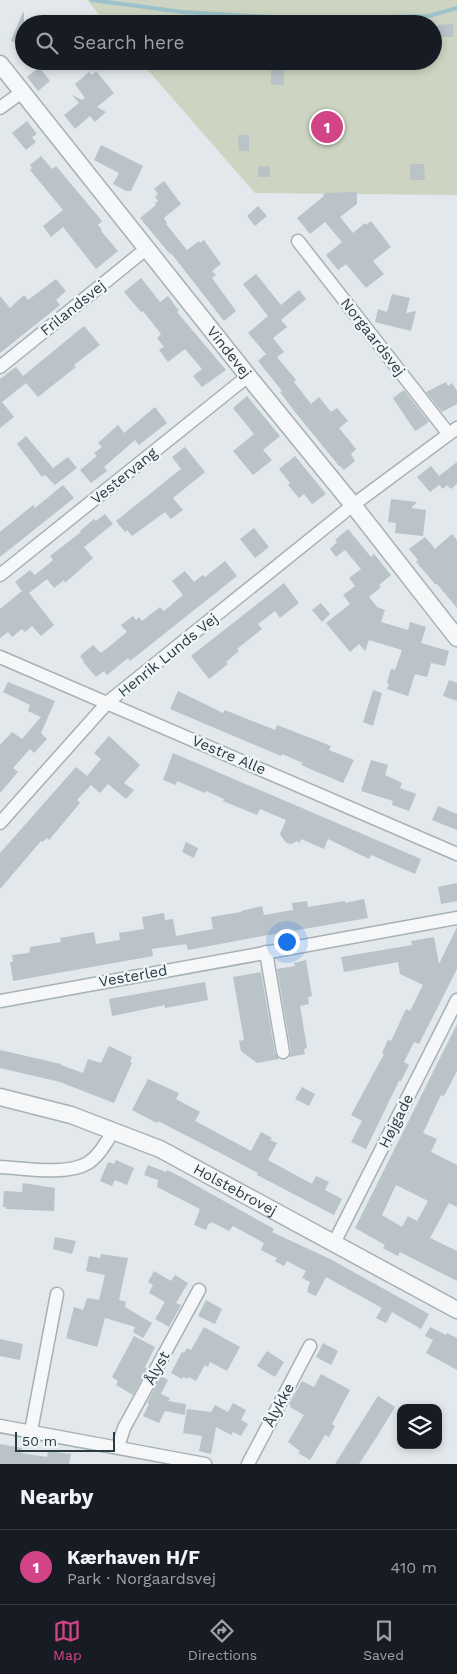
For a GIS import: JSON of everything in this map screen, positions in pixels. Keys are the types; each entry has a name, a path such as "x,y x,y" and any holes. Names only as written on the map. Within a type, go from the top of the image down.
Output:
{"street":[{"name":"Vindevej","path":"0,64 457,638"},
{"path":"0,108 22,92"},
{"name":"Norgaardsvej","path":"298,241 453,430 353,505"},
{"name":"Frilandsvej","path":"0,367 146,249"},
{"name":"Vestervang","path":"0,575 248,376"},
{"name":"Henrik Lunds Vej","path":"0,823 108,702 353,505"},
{"name":"Vestre Alle","path":"0,657 457,854"},
{"name":"Vesterled","path":"0,1001 457,918"},
{"path":"266,952 282,1052"},
{"name":"Højgade","path":"334,1242 457,1000"},
{"name":"Holstebrovej","path":"0,1097 72,1115 114,1130 179,1158 457,1310"},
{"path":"0,1167 59,1170 74,1168 88,1163 100,1152 114,1130"},
{"name":"Ålyst","path":"118,1447 124,1428 199,1290"},
{"path":"31,1431 57,1294"},
{"name":"Ålykke","path":"248,1464 310,1346"},
{"path":"0,1426 205,1464"}],"green space":[{"path":"87,0 457,0 457,195 255,193 148,70 442,70 442,15 100,15"}],"building":[{"path":"453,24 453,37 442,37 442,25"},
{"path":"15,31 15,43 11,41"},
{"path":"35,70 41,70 50,81 38,91 27,77"},
{"path":"271,70 284,70 284,85 271,85"},
{"path":"96,71 114,93 97,107 106,112 95,122 90,116 75,129 64,115 79,103 72,95 82,100 85,98 75,84 89,72 92,75"},
{"path":"27,121 37,134 32,137 36,142 26,150 12,133"},
{"path":"238,135 249,135 249,151 239,151"},
{"path":"101,145 143,166 131,191 126,191 113,184 119,173 94,160"},
{"path":"41,156 52,169 56,166 102,221 98,225 101,231 118,251 96,269 63,227 51,237 43,226 63,210 30,170 32,168 30,165"},
{"path":"410,164 424,164 425,180 410,180"},
{"path":"258,166 270,166 270,177 258,177"},
{"path":"164,181 181,204 164,218 166,224 187,250 199,241 200,243 204,240 221,264 212,271 216,275 212,278 236,311 224,321 171,253 140,218 156,205 155,203 158,201 155,197 158,194 154,189"},
{"path":"357,192 357,204 340,217 353,233 365,223 366,225 371,221 391,247 373,261 384,274 366,288 346,264 338,270 326,255 342,242 325,222 310,234 297,218 324,196 323,193"},
{"path":"258,206 267,216 255,226 247,216"},
{"path":"256,274 281,305 299,290 306,299 281,320 287,327 273,338 284,352 277,357 296,380 294,382 311,404 319,397 331,412 337,408 348,421 339,428 356,449 351,454 355,461 344,470 295,412 280,392 282,391 258,361 266,354 248,333 268,316 243,284"},
{"path":"141,278 160,302 168,296 179,311 177,312 226,370 202,387 193,376 202,369 185,349 168,362 159,350 164,347 157,338 161,334 143,311 141,312 124,292"},
{"path":"56,279 66,291 56,300 60,305 0,353 0,296 10,308 24,295 28,300"},
{"path":"392,294 410,298 406,313 416,311 411,331 375,322 378,309 387,312"},
{"path":"84,326 100,345 38,397 26,383 2,402 14,417 0,428 0,379 16,367 23,376"},
{"path":"446,382 448,386 452,383 457,391 457,404 442,412 426,392"},
{"path":"404,390 429,422 415,431 393,398"},
{"path":"247,396 280,436 263,450 272,460 253,475 233,451 254,434 233,408"},
{"path":"155,407 167,423 139,445 135,440 104,467 107,471 91,483 80,470 97,456 94,453 102,447 98,443 118,425 124,433"},
{"path":"26,436 53,468 68,457 77,468 55,485 45,475 42,477 17,444"},
{"path":"185,447 205,472 173,498 183,510 171,519 165,512 132,536 127,530 125,532 116,521 181,469 172,457"},
{"path":"295,456 326,494 312,504 304,494 299,498 288,485 290,483 279,469"},
{"path":"457,462 457,484 451,489 447,485 443,489 439,485 430,492 417,477 431,466 439,476"},
{"path":"63,485 74,498 0,557 0,532 33,505 35,508"},
{"path":"391,499 417,502 411,508 426,510 423,536 395,533 396,523 388,522"},
{"path":"105,514 113,524 84,547 93,558 65,583 64,580 54,588 47,579 29,593 54,625 41,636 32,626 25,632 22,629 12,637 8,632 0,638 0,609 22,591 15,582 30,570 35,575 53,560 50,556 81,532 94,519 96,521"},
{"path":"254,528 269,547 255,558 240,539"},
{"path":"348,529 371,557 374,554 391,575 369,597 377,607 385,610 381,622 408,630 410,622 426,627 421,643 449,651 445,666 431,663 427,677 415,674 408,696 387,689 391,669 395,670 402,650 369,640 365,651 359,644 350,652 326,623 350,604 343,595 355,586 349,578 361,569 345,550 336,557 330,549 337,542 335,540"},
{"path":"452,534 457,540 457,608 416,562 418,560 409,549 425,537 435,549"},
{"path":"225,561 237,576 130,661 128,658 107,675 104,671 96,677 83,662 80,656 93,645 101,653 127,632 121,625 133,616 136,620 139,617 142,621 160,607 164,611 183,595 172,581 185,571 194,582 203,575 205,577"},
{"path":"284,583 299,603 280,618 275,611 258,624 262,629 237,649 239,651 226,662 228,664 209,679 191,656"},
{"path":"321,603 330,614 322,622 312,610"},
{"path":"449,680 457,683 457,701 443,696"},
{"path":"8,682 55,701 41,733 47,739 34,753 30,749 13,768 18,772 0,793 0,745 12,732 22,739 41,717 28,711 30,705 3,692"},
{"path":"373,690 382,693 373,726 363,722"},
{"path":"178,691 223,713 225,710 275,730 277,725 331,746 329,750 354,760 343,783 301,765 303,763 282,754 281,756 170,709"},
{"path":"109,736 140,765 124,783 134,790 126,799 108,784 100,793 91,785 77,800 80,803 49,840 47,838 43,842 41,841 0,889 0,853 76,767 87,776 101,759 94,753"},
{"path":"173,753 421,859 415,874 371,855 369,859 328,839 324,849 301,839 300,843 297,841 291,844 286,843 280,834 286,820 260,809 257,815 223,801 224,799 206,791 205,793 177,781 176,785 163,780"},
{"path":"371,760 388,765 385,775 402,783 400,788 416,794 409,811 392,805 393,801 361,791"},
{"path":"438,806 457,814 457,830 432,820"},
{"path":"186,842 198,848 194,858 182,852"},
{"path":"457,883 457,901 441,904 438,887"},
{"path":"364,899 368,918 188,950 186,944 152,949 153,956 13,981 10,962 13,962 12,955 29,953 30,947 61,942 60,938 94,932 96,944 120,940 119,933 144,929 142,917 164,913 165,920 173,919 176,936 213,929 211,917 262,906 264,915 293,910 292,903 307,901 308,907"},
{"path":"457,927 457,969 419,1044 414,1042 404,1062 409,1065 401,1081 399,1081 366,1149 351,1142 362,1121 351,1115 384,1054 382,1053 388,1040 391,1041 406,1009 410,1011 423,985 400,974 398,962 344,972 341,957 412,945 411,941 434,937 439,964"},
{"path":"306,960 312,996 308,997 309,1004 300,1006 307,1048 304,1049 305,1054 289,1057 291,1051 277,969 295,966 294,963"},
{"path":"261,972 275,1053 279,1059 257,1063 241,1051 239,1041 244,1040 233,977"},
{"path":"205,982 208,1000 165,1008 165,1005 112,1016 109,999"},
{"path":"457,1024 457,1071 444,1096 441,1095 423,1133 437,1139 431,1152 457,1165 457,1207 449,1203 430,1238 457,1251 457,1281 400,1252 398,1256 383,1248 385,1245 355,1228","holes":["396,1185 428,1201 417,1221 408,1216 402,1227 382,1215"]},
{"path":"109,1046 132,1057 130,1062 132,1063 114,1103 60,1082 0,1068 0,1050 61,1064 83,1073 88,1059 101,1063"},
{"path":"148,1079 179,1093 176,1099 200,1112 195,1121 251,1151 261,1132 272,1138 270,1140 277,1143 268,1160 312,1184 316,1176 329,1182 325,1190 342,1199 334,1215 257,1175 258,1173 228,1157 158,1121 157,1123 132,1110"},
{"path":"302,1087 315,1094 309,1106 295,1099"},
{"path":"116,1160 134,1168 127,1185 115,1180 112,1186 100,1181 108,1162 114,1164"},
{"path":"148,1165 166,1172 167,1170 183,1178 274,1229 272,1232 330,1259 429,1314 421,1329 392,1312 386,1323 376,1318 382,1308 326,1277 316,1296 307,1292 310,1282 302,1278 306,1271 287,1261 284,1266 275,1261 277,1258 261,1250 264,1243 233,1226 229,1231 212,1222 209,1223 206,1230 194,1225 200,1209 157,1187 158,1180 144,1175"},
{"path":"23,1183 55,1188 54,1211 6,1209 6,1207 3,1207 4,1191 22,1192"},
{"path":"55,1237 76,1241 72,1254 53,1249"},
{"path":"101,1254 128,1258 119,1300 126,1302 125,1307 152,1323 143,1338 133,1332 135,1327 105,1318 97,1347 66,1338 74,1307 83,1310 87,1298 99,1300 105,1275 86,1271 89,1256 100,1258"},
{"path":"154,1271 171,1281 175,1275 188,1283 176,1303 181,1305 169,1327 155,1319 165,1302 149,1293 153,1285 148,1282"},
{"path":"206,1300 222,1309 215,1324 198,1316"},
{"path":"204,1327 240,1347 227,1371 210,1362 208,1367 205,1365 196,1381 189,1377 188,1379 183,1377 182,1379 171,1373 182,1352 184,1353 187,1348 191,1350"},
{"path":"430,1327 457,1338 457,1370 426,1353 433,1340 425,1336"},
{"path":"134,1336 155,1347 145,1367 147,1369 133,1395 116,1385 118,1381 112,1377"},
{"path":"0,1339 23,1344 20,1360 0,1356"},
{"path":"323,1343 338,1351 331,1365 316,1357"},
{"path":"267,1351 284,1362 275,1377 257,1366"},
{"path":"321,1374 350,1390 332,1424 335,1426 329,1437 325,1435 310,1460 298,1453 300,1451 288,1442 304,1415 290,1407 289,1404 302,1381 314,1387"},
{"path":"161,1376 168,1380 161,1394 170,1398 168,1401 186,1404 185,1415 165,1411 159,1423 143,1416 149,1404 147,1403"},
{"path":"378,1396 395,1407 376,1438 359,1464 335,1464"},
{"path":"233,1403 246,1410 241,1420 248,1424 241,1436 233,1432 231,1435 216,1427 211,1454 199,1451 202,1436 183,1433 187,1409 211,1412 215,1405 228,1412"},
{"path":"0,1444 22,1448 21,1453 47,1457 48,1451 71,1454 69,1464 0,1464"}],"waterway":[{"path":"92,0 183,12 235,15"},
{"path":"432,15 457,8"}],"place":[{"name":"Kærhaven H/F","path":"327,127"}]}
